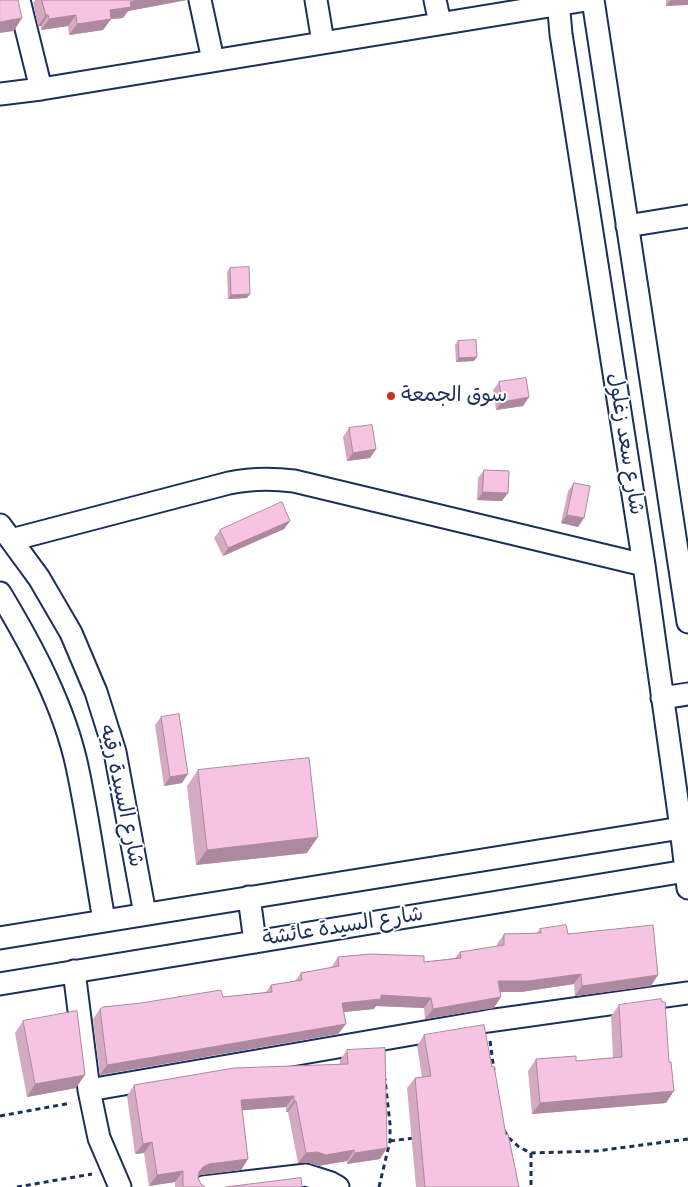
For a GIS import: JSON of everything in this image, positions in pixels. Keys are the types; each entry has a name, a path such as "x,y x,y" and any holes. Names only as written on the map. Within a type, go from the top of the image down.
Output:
{"street":[{"path":"19,0 41,89"},
{"path":"200,0 213,60"},
{"path":"316,0 323,42"},
{"path":"435,0 440,23"},
{"path":"0,94 41,89 558,2 586,0"},
{"name":"شارع سعد زغلول","path":"593,0 627,226 681,532 688,622"},
{"name":"شارع سعد زغلول","path":"558,2 562,44 644,565 687,879"},
{"path":"627,226 688,216"},
{"path":"6,533 229,482 250,478 272,478 294,481 644,565"},
{"name":"شارع السيدة رقيه","path":"6,533 39,578 71,633 96,692 115,752 145,914"},
{"name":"شارع السيدة رقيه","path":"0,593 32,648 58,705 74,756 104,920"},
{"path":"662,698 688,694"},
{"name":"شارع السيدة عائشة","path":"0,938 681,828"},
{"name":"شارع السيدة عائشة","path":"0,984 255,942 687,879"},
{"path":"248,897 255,942"},
{"path":"74,971 90,1095 99,1138 117,1179"},
{"path":"90,1095 488,1021 688,993"},
{"path":"204,1187 306,1175 338,1187"}],"path":[{"path":"488,1021 495,1078"},
{"path":"379,1187 390,1141 385,1078"},
{"path":"0,1116 90,1095"},
{"path":"502,1126 509,1138 519,1147 531,1153 596,1151 688,1139"},
{"path":"390,1141 418,1137"},
{"path":"531,1153 532,1187"},
{"path":"16,1187 117,1179"}],"building":[{"path":"0,0 18,0 22,18 0,22"},
{"path":"42,0 138,0 130,2 131,7 110,10 111,19 77,24 76,15 49,19"},
{"path":"249,267 250,294 231,295 230,268"},
{"path":"476,340 477,357 459,358 458,341"},
{"path":"526,378 529,397 502,402 499,382"},
{"path":"372,425 376,449 353,453 349,428"},
{"path":"484,470 509,471 508,493 483,492"},
{"path":"574,483 590,486 584,518 567,515"},
{"path":"282,502 290,521 228,548 220,530"},
{"path":"179,714 188,774 170,777 161,717"},
{"path":"309,758 318,837 207,850 198,770"},
{"path":"566,925 568,934 653,925 658,975 582,986 581,974 528,981 498,981 501,997 433,1009 431,998 381,995 381,999 342,1003 346,1024 107,1065 100,1009 103,1007 221,990 223,997 272,992 271,985 302,980 301,973 339,966 338,957 370,954 424,956 424,962 461,958 460,952 504,945 504,934 541,933 540,929"},
{"path":"661,999 662,1002 665,1002 669,1062 671,1062 674,1091 540,1103 536,1059 576,1056 576,1061 622,1057 619,1005"},
{"path":"77,1011 85,1075 35,1084 23,1021"},
{"path":"484,1025 492,1067 494,1066 506,1135 508,1134 519,1187 425,1187 415,1078 431,1076 424,1035"},
{"path":"385,1048 387,1148 355,1153 354,1150 326,1155 317,1152 306,1153 294,1096 241,1100 248,1159 209,1164 203,1167 199,1172 198,1178 205,1187 183,1187 183,1171 157,1175 152,1142 143,1144 134,1085 234,1068 348,1064 347,1050"},
{"path":"301,1178 302,1187 226,1187"}],"place":[{"name":"سوق الجمعة","path":"391,396"}]}
